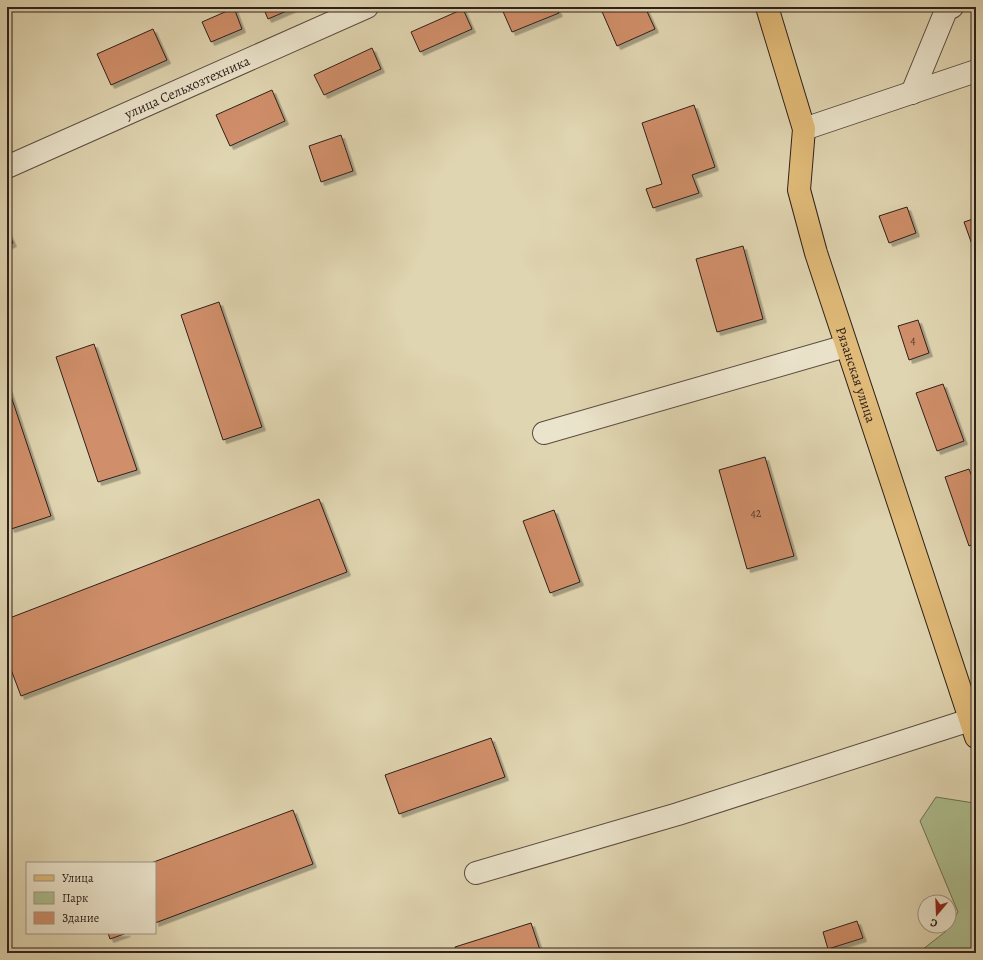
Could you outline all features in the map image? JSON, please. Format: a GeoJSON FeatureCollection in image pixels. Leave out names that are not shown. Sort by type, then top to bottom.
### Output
{"type":"FeatureCollection","features":[{"type":"Feature","properties":{"kind":"main road","name":"Рязанская улица"},"geometry":{"type":"LineString","coordinates":[[767,7],[804,129],[799,190],[816,253],[973,729]]}},
{"type":"Feature","properties":{"kind":"street","name":"улица Сельхозтехника"},"geometry":{"type":"LineString","coordinates":[[7,167],[368,7]]}},
{"type":"Feature","properties":{"kind":"street"},"geometry":{"type":"LineString","coordinates":[[912,93],[947,8],[952,7]]}},
{"type":"Feature","properties":{"kind":"street"},"geometry":{"type":"LineString","coordinates":[[804,129],[976,71]]}},
{"type":"Feature","properties":{"kind":"street"},"geometry":{"type":"LineString","coordinates":[[544,433],[846,346]]}},
{"type":"Feature","properties":{"kind":"street"},"geometry":{"type":"LineString","coordinates":[[476,873],[973,729]]}},
{"type":"Feature","properties":{"kind":"green space"},"geometry":{"type":"Polygon","coordinates":[[[936,797],[974,803],[976,811],[976,953],[918,953],[942,934],[957,934],[958,912],[957,894],[950,894],[920,821],[936,797]]]}},
{"type":"Feature","properties":{"kind":"building"},"geometry":{"type":"Polygon","coordinates":[[[263,7],[296,7],[268,19],[263,7]]]}},
{"type":"Feature","properties":{"kind":"building"},"geometry":{"type":"Polygon","coordinates":[[[501,7],[556,7],[559,13],[512,32],[501,7]]]}},
{"type":"Feature","properties":{"kind":"building"},"geometry":{"type":"Polygon","coordinates":[[[600,7],[645,7],[655,29],[617,46],[600,7]]]}},
{"type":"Feature","properties":{"kind":"building"},"geometry":{"type":"Polygon","coordinates":[[[234,8],[242,29],[211,42],[202,22],[234,8]]]}},
{"type":"Feature","properties":{"kind":"building"},"geometry":{"type":"Polygon","coordinates":[[[463,9],[472,29],[420,52],[411,32],[463,9]]]}},
{"type":"Feature","properties":{"kind":"building"},"geometry":{"type":"Polygon","coordinates":[[[153,29],[167,60],[111,85],[97,54],[153,29]]]}},
{"type":"Feature","properties":{"kind":"building"},"geometry":{"type":"Polygon","coordinates":[[[372,48],[381,69],[324,95],[314,75],[372,48]]]}},
{"type":"Feature","properties":{"kind":"building"},"geometry":{"type":"Polygon","coordinates":[[[272,90],[285,121],[230,146],[216,115],[272,90]]]}},
{"type":"Feature","properties":{"kind":"building"},"geometry":{"type":"Polygon","coordinates":[[[694,105],[715,167],[692,175],[699,193],[653,208],[646,189],[662,184],[642,123],[694,105]]]}},
{"type":"Feature","properties":{"kind":"building"},"geometry":{"type":"Polygon","coordinates":[[[341,135],[353,171],[321,182],[309,146],[341,135]]]}},
{"type":"Feature","properties":{"kind":"building"},"geometry":{"type":"Polygon","coordinates":[[[907,207],[916,233],[889,243],[879,216],[907,207]]]}},
{"type":"Feature","properties":{"kind":"building"},"geometry":{"type":"Polygon","coordinates":[[[976,218],[976,250],[974,250],[964,222],[976,218]]]}},
{"type":"Feature","properties":{"kind":"building"},"geometry":{"type":"Polygon","coordinates":[[[7,230],[13,243],[7,246],[7,230]]]}},
{"type":"Feature","properties":{"kind":"building"},"geometry":{"type":"Polygon","coordinates":[[[743,246],[763,319],[717,332],[696,259],[743,246]]]}},
{"type":"Feature","properties":{"kind":"building"},"geometry":{"type":"Polygon","coordinates":[[[219,302],[262,427],[223,440],[181,315],[219,302]]]}},
{"type":"Feature","properties":{"kind":"building"},"geometry":{"type":"Polygon","coordinates":[[[918,320],[929,353],[909,360],[898,326],[918,320]]]}},
{"type":"Feature","properties":{"kind":"building"},"geometry":{"type":"Polygon","coordinates":[[[94,344],[137,470],[98,482],[56,357],[94,344]]]}},
{"type":"Feature","properties":{"kind":"building"},"geometry":{"type":"Polygon","coordinates":[[[7,384],[51,516],[11,529],[7,518],[7,384]]]}},
{"type":"Feature","properties":{"kind":"building"},"geometry":{"type":"Polygon","coordinates":[[[943,384],[964,441],[937,451],[916,393],[943,384]]]}},
{"type":"Feature","properties":{"kind":"building"},"geometry":{"type":"Polygon","coordinates":[[[765,457],[794,556],[747,569],[719,470],[765,457]]]}},
{"type":"Feature","properties":{"kind":"building"},"geometry":{"type":"Polygon","coordinates":[[[969,469],[976,487],[976,543],[969,546],[945,477],[969,469]]]}},
{"type":"Feature","properties":{"kind":"building"},"geometry":{"type":"Polygon","coordinates":[[[319,499],[347,572],[21,696],[7,659],[7,619],[319,499]]]}},
{"type":"Feature","properties":{"kind":"building"},"geometry":{"type":"Polygon","coordinates":[[[554,510],[580,582],[550,593],[523,521],[554,510]]]}},
{"type":"Feature","properties":{"kind":"building"},"geometry":{"type":"Polygon","coordinates":[[[491,738],[505,777],[399,814],[385,775],[491,738]]]}},
{"type":"Feature","properties":{"kind":"building"},"geometry":{"type":"Polygon","coordinates":[[[293,810],[313,864],[156,923],[156,862],[154,862],[293,810]]]}},
{"type":"Feature","properties":{"kind":"building"},"geometry":{"type":"Polygon","coordinates":[[[857,921],[863,938],[828,949],[823,932],[857,921]]]}},
{"type":"Feature","properties":{"kind":"building"},"geometry":{"type":"Polygon","coordinates":[[[531,923],[541,953],[457,953],[455,947],[531,923]]]}},
{"type":"Feature","properties":{"kind":"building"},"geometry":{"type":"Polygon","coordinates":[[[108,934],[124,934],[110,939],[108,934]]]}}]}
